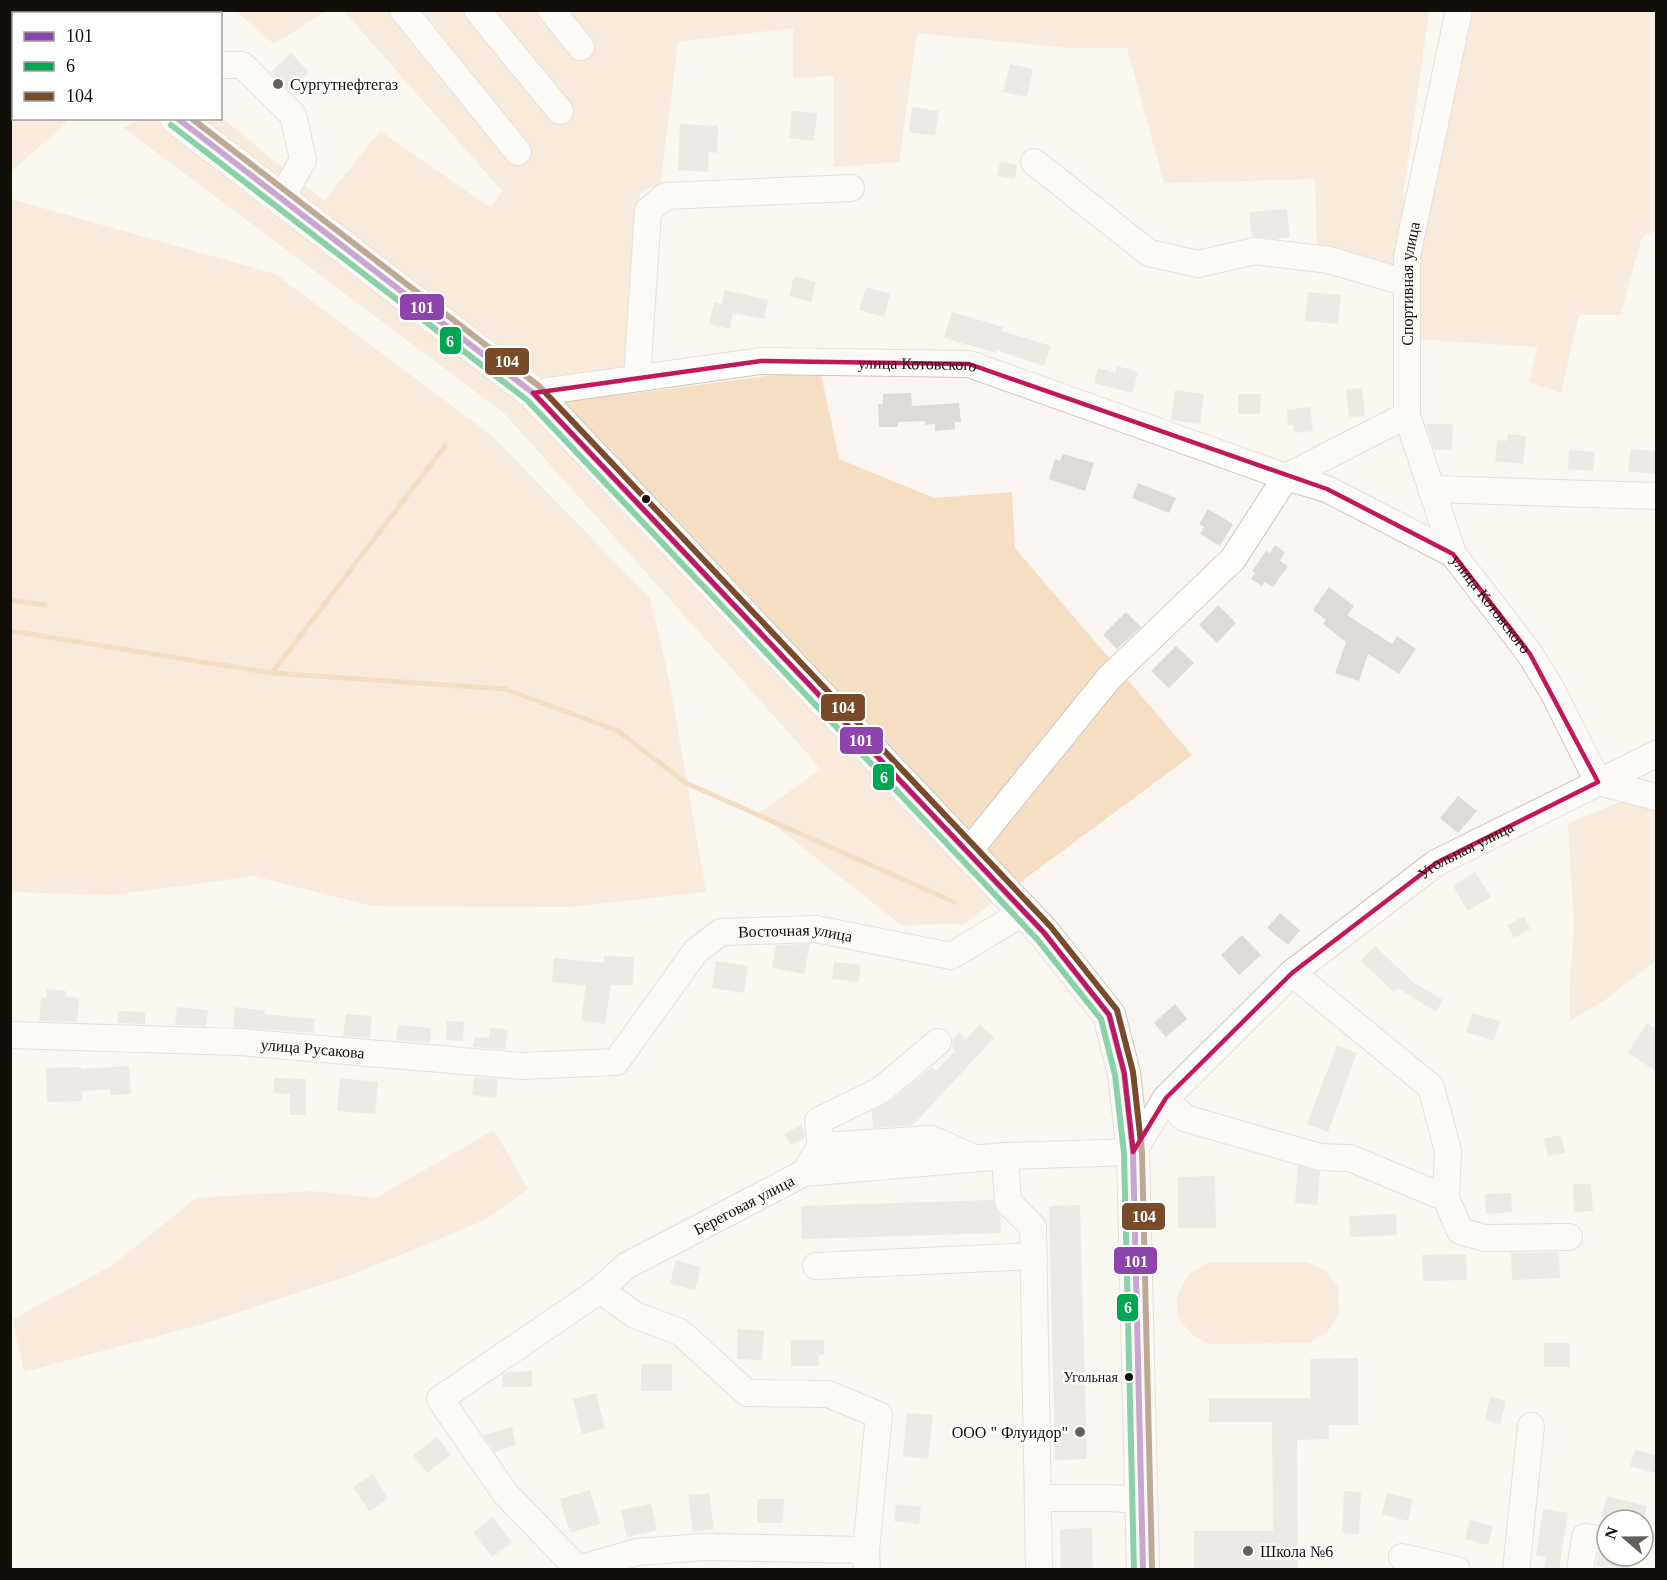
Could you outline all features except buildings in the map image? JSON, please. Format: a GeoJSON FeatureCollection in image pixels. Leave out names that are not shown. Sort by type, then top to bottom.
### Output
{"type":"FeatureCollection","features":[{"type":"Feature","properties":{"kind":"main road"},"geometry":{"type":"LineString","coordinates":[[179,120],[533,393],[1044,933],[1109,1015],[1124,1073],[1133,1152],[1143,1569]]}},
{"type":"Feature","properties":{"kind":"street"},"geometry":{"type":"LineString","coordinates":[[403,10],[518,153]]}},
{"type":"Feature","properties":{"kind":"street"},"geometry":{"type":"LineString","coordinates":[[477,10],[561,111]]}},
{"type":"Feature","properties":{"kind":"street"},"geometry":{"type":"LineString","coordinates":[[551,10],[581,47]]}},
{"type":"Feature","properties":{"kind":"street","name":"Спортивная улица"},"geometry":{"type":"LineString","coordinates":[[1453,554],[1407,415],[1407,256],[1459,10]]}},
{"type":"Feature","properties":{"kind":"street"},"geometry":{"type":"LineString","coordinates":[[222,65],[242,65],[292,115],[303,160],[281,199]]}},
{"type":"Feature","properties":{"kind":"street"},"geometry":{"type":"LineString","coordinates":[[1034,162],[1149,253],[1198,264],[1255,250],[1329,260],[1407,284]]}},
{"type":"Feature","properties":{"kind":"street"},"geometry":{"type":"LineString","coordinates":[[637,378],[648,211],[665,196],[851,188]]}},
{"type":"Feature","properties":{"kind":"street","name":"улица Котовского"},"geometry":{"type":"LineString","coordinates":[[533,393],[761,361],[969,364],[1286,477],[1327,489],[1453,554],[1530,654],[1553,692],[1598,782]]}},
{"type":"Feature","properties":{"kind":"street"},"geometry":{"type":"LineString","coordinates":[[968,852],[1108,678],[1233,559],[1286,477],[1407,415]]}},
{"type":"Feature","properties":{"kind":"street"},"geometry":{"type":"LineString","coordinates":[[1431,489],[1656,496]]}},
{"type":"Feature","properties":{"kind":"street","name":"Угольная улица"},"geometry":{"type":"LineString","coordinates":[[1133,1152],[1166,1098],[1292,973],[1436,863],[1656,754]]}},
{"type":"Feature","properties":{"kind":"street"},"geometry":{"type":"LineString","coordinates":[[1598,782],[1656,797]]}},
{"type":"Feature","properties":{"kind":"street","name":"Восточная улица"},"geometry":{"type":"LineString","coordinates":[[616,1062],[696,951],[721,932],[816,929],[951,956],[1024,912]]}},
{"type":"Feature","properties":{"kind":"street"},"geometry":{"type":"LineString","coordinates":[[1292,973],[1431,1087],[1448,1151],[1446,1198],[1460,1231],[1485,1238],[1569,1237]]}},
{"type":"Feature","properties":{"kind":"street","name":"улица Русакова"},"geometry":{"type":"LineString","coordinates":[[10,1035],[240,1042],[522,1066],[616,1062]]}},
{"type":"Feature","properties":{"kind":"street"},"geometry":{"type":"LineString","coordinates":[[804,1173],[821,1146],[818,1121],[880,1090],[938,1042]]}},
{"type":"Feature","properties":{"kind":"street"},"geometry":{"type":"LineString","coordinates":[[1166,1098],[1184,1118],[1320,1156],[1350,1158],[1446,1198]]}},
{"type":"Feature","properties":{"kind":"street"},"geometry":{"type":"LineString","coordinates":[[821,1146],[931,1139],[976,1159]]}},
{"type":"Feature","properties":{"kind":"street","name":"Береговая улица"},"geometry":{"type":"LineString","coordinates":[[578,1569],[505,1493],[440,1399],[600,1290],[626,1266],[804,1173],[1005,1156],[1133,1152]]}},
{"type":"Feature","properties":{"kind":"street"},"geometry":{"type":"LineString","coordinates":[[1005,1156],[1008,1202],[1033,1227],[1039,1569]]}},
{"type":"Feature","properties":{"kind":"street"},"geometry":{"type":"LineString","coordinates":[[816,1266],[1034,1256]]}},
{"type":"Feature","properties":{"kind":"street"},"geometry":{"type":"LineString","coordinates":[[578,1569],[638,1552],[704,1547],[866,1560],[879,1415],[828,1394],[747,1394],[680,1332],[635,1315],[600,1290]]}},
{"type":"Feature","properties":{"kind":"street"},"geometry":{"type":"LineString","coordinates":[[1516,1569],[1531,1426]]}},
{"type":"Feature","properties":{"kind":"street"},"geometry":{"type":"LineString","coordinates":[[1038,1498],[1141,1500]]}},
{"type":"Feature","properties":{"kind":"street"},"geometry":{"type":"LineString","coordinates":[[1580,1569],[1585,1537],[1595,1538]]}},
{"type":"Feature","properties":{"kind":"street"},"geometry":{"type":"LineString","coordinates":[[1402,1557],[1457,1569]]}},
{"type":"Feature","properties":{"kind":"highlighted area"},"geometry":{"type":"Polygon","coordinates":[[[761,361],[969,364],[1327,489],[1453,554],[1530,654],[1598,782],[1436,863],[1292,973],[1166,1098],[1133,1152],[1124,1073],[1109,1015],[1044,933],[533,393],[761,361]]]}},
{"type":"Feature","properties":{"kind":"shaded area"},"geometry":{"type":"Polygon","coordinates":[[[51,11],[179,11],[178,12],[51,11]]]}},
{"type":"Feature","properties":{"kind":"shaded area"},"geometry":{"type":"Polygon","coordinates":[[[236,11],[326,11],[274,44],[236,11]]]}},
{"type":"Feature","properties":{"kind":"shaded area"},"geometry":{"type":"Polygon","coordinates":[[[344,11],[1429,11],[1403,195],[1432,199],[1473,11],[1656,11],[1656,230],[1642,237],[1620,315],[1579,315],[1561,393],[1529,382],[1538,347],[1416,339],[1410,276],[1317,251],[1315,179],[1164,183],[1127,48],[1069,48],[917,33],[899,162],[834,167],[834,76],[793,78],[793,28],[678,42],[660,185],[640,192],[622,395],[820,369],[839,459],[934,498],[1012,492],[1015,548],[1192,755],[964,924],[901,925],[759,813],[821,769],[504,413],[124,128],[137,120],[222,120],[222,118],[324,201],[380,131],[491,208],[502,191],[344,11]]]}},
{"type":"Feature","properties":{"kind":"shaded area"},"geometry":{"type":"Polygon","coordinates":[[[10,27],[12,28],[12,120],[69,120],[11,172],[10,27]]]}},
{"type":"Feature","properties":{"kind":"shaded area"},"geometry":{"type":"Polygon","coordinates":[[[11,199],[275,274],[490,434],[650,598],[669,679],[706,892],[569,907],[372,906],[254,876],[113,895],[11,892],[11,199]]]}},
{"type":"Feature","properties":{"kind":"shaded area"},"geometry":{"type":"Polygon","coordinates":[[[1623,801],[1656,809],[1656,960],[1608,998],[1570,1021],[1574,926],[1568,823],[1623,801]]]}},
{"type":"Feature","properties":{"kind":"shaded area"},"geometry":{"type":"Polygon","coordinates":[[[494,1130],[528,1189],[485,1220],[351,1275],[203,1324],[24,1372],[13,1319],[113,1265],[196,1198],[311,1191],[376,1198],[494,1130]]]}},
{"type":"Feature","properties":{"kind":"shaded area"},"geometry":{"type":"Polygon","coordinates":[[[1210,1262],[1307,1262],[1326,1271],[1338,1287],[1339,1315],[1328,1331],[1309,1343],[1209,1344],[1191,1334],[1178,1317],[1177,1296],[1189,1274],[1210,1262]]]}},
{"type":"Feature","properties":{"kind":"waterway"},"geometry":{"type":"LineString","coordinates":[[272,673],[445,446]]}},
{"type":"Feature","properties":{"kind":"waterway"},"geometry":{"type":"LineString","coordinates":[[10,600],[45,605]]}},
{"type":"Feature","properties":{"kind":"waterway"},"geometry":{"type":"LineString","coordinates":[[10,631],[272,673],[505,689],[618,731],[686,783],[954,902]]}},
{"type":"Feature","properties":{"kind":"transit line","name":"101"},"geometry":{"type":"LineString","coordinates":[[180,120],[533,393],[1044,933],[1109,1015],[1124,1073],[1133,1152],[1143,1570]]}},
{"type":"Feature","properties":{"kind":"transit line","name":"104"},"geometry":{"type":"LineString","coordinates":[[194,120],[539,386],[1051,927],[1117,1010],[1133,1072],[1142,1152],[1152,1570]]}},
{"type":"Feature","properties":{"kind":"transit line","name":"6"},"geometry":{"type":"LineString","coordinates":[[171,125],[527,400],[1037,939],[1101,1019],[1115,1075],[1124,1153],[1134,1570]]}},
{"type":"Feature","properties":{"kind":"place","name":"Сургутнефтегаз"},"geometry":{"type":"Point","coordinates":[278,84]}},
{"type":"Feature","properties":{"kind":"place","name":"Угольная"},"geometry":{"type":"Point","coordinates":[1129,1377]}},
{"type":"Feature","properties":{"kind":"place","name":"ООО \" Флуидор\""},"geometry":{"type":"Point","coordinates":[1080,1432]}},
{"type":"Feature","properties":{"kind":"place","name":"Школа №6"},"geometry":{"type":"Point","coordinates":[1248,1551]}}]}
